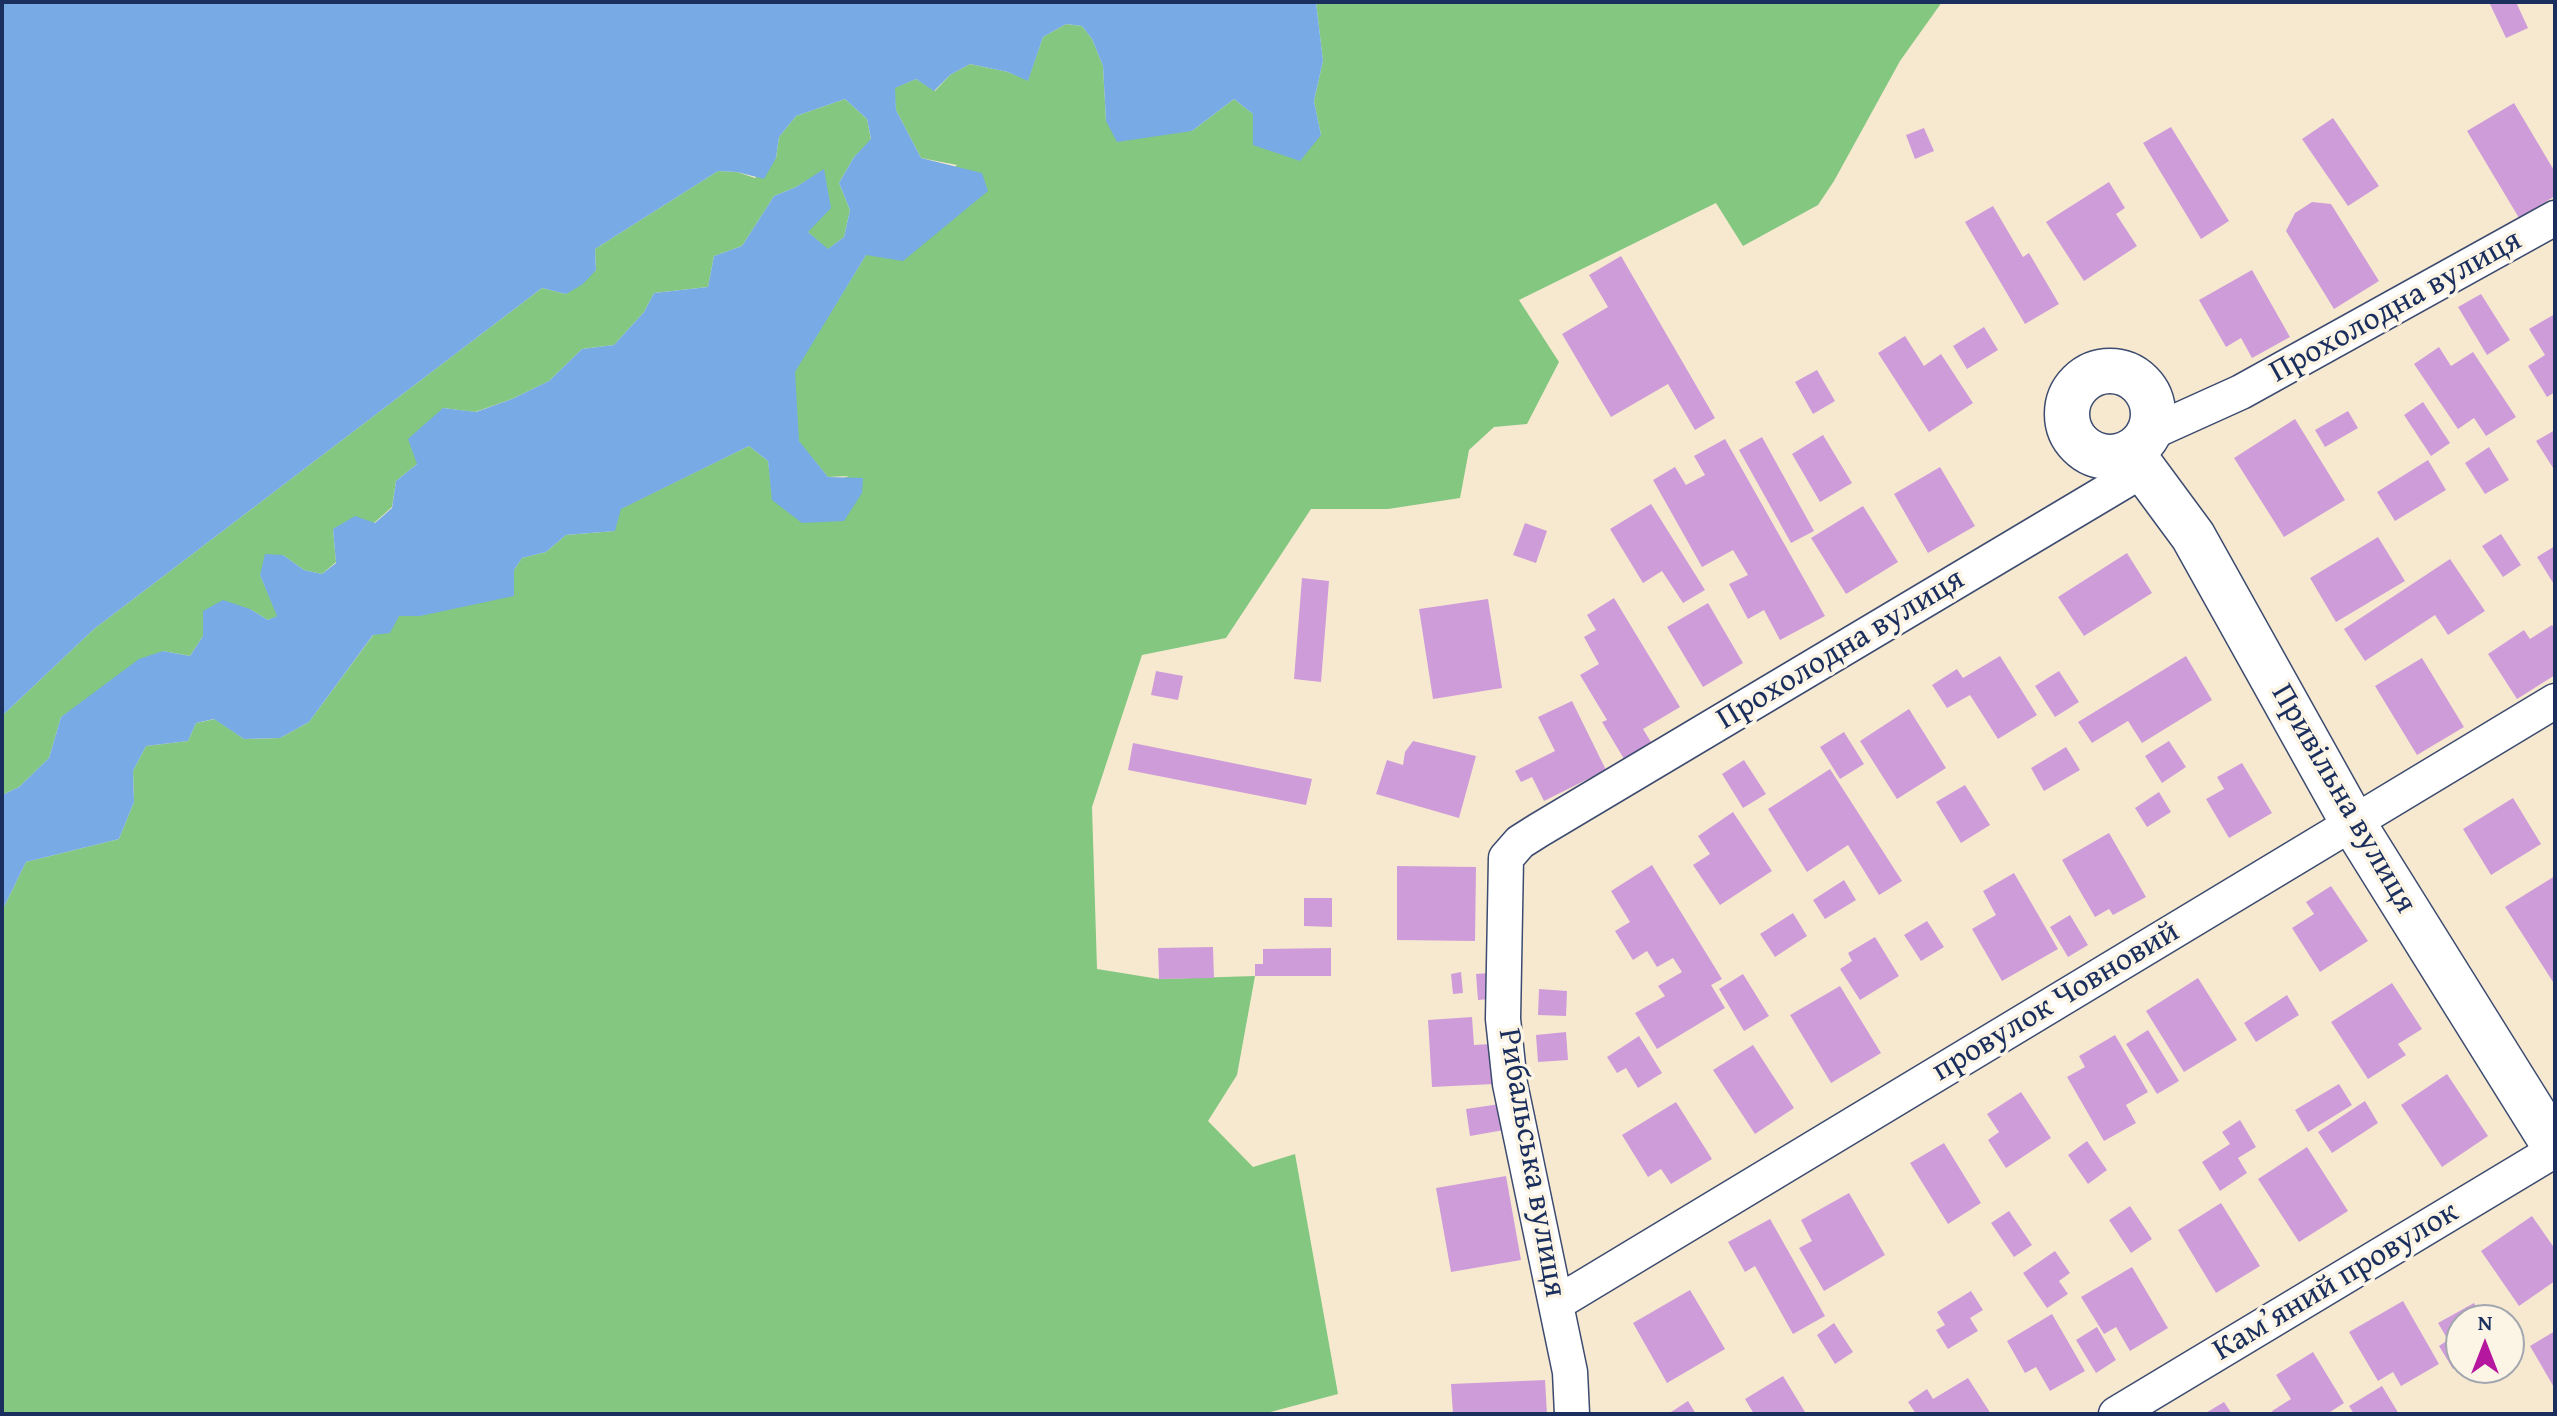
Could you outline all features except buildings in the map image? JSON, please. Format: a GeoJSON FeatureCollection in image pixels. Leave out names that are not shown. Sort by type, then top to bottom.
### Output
{"type":"FeatureCollection","features":[{"type":"Feature","properties":{"kind":"street","name":"Прохолодна вулиця"},"geometry":{"type":"LineString","coordinates":[[1539,830],[2141,452],[2241,392],[2555,218]]}},
{"type":"Feature","properties":{"kind":"street","name":"Привільна вулиця"},"geometry":{"type":"LineString","coordinates":[[2141,452],[2193,536],[2353,823],[2555,1148]]}},
{"type":"Feature","properties":{"kind":"street","name":"провулок Човновий"},"geometry":{"type":"LineString","coordinates":[[1557,1303],[2555,701]]}},
{"type":"Feature","properties":{"kind":"street","name":"Рибальська вулиця"},"geometry":{"type":"LineString","coordinates":[[1539,830],[1520,842],[1506,858],[1503,1019],[1510,1084],[1570,1372],[1572,1414]]}},
{"type":"Feature","properties":{"kind":"street","name":"Камʼяний провулок"},"geometry":{"type":"LineString","coordinates":[[2116,1414],[2555,1148]]}},
{"type":"Feature","properties":{"kind":"green space"},"geometry":{"type":"Polygon","coordinates":[[[1316,2],[1942,2],[1900,61],[1818,205],[1743,246],[1716,203],[1519,300],[1559,362],[1527,424],[1494,427],[1469,450],[1460,498],[1388,509],[1311,509],[1226,638],[1142,655],[1092,807],[1097,969],[1159,979],[1255,976],[1237,1075],[1208,1121],[1253,1167],[1295,1154],[1338,1394],[1263,1414],[2,1414],[2,911],[26,862],[119,839],[134,802],[133,771],[146,746],[188,741],[196,723],[215,719],[244,739],[280,738],[309,722],[374,634],[399,616],[420,616],[514,570],[522,558],[546,552],[566,535],[614,531],[620,509],[749,446],[768,461],[773,500],[849,476],[828,477],[798,441],[794,372],[866,255],[957,165],[921,158],[896,110],[894,88],[916,79],[935,91],[950,75],[970,64],[1028,80],[1043,37],[1066,24],[1082,26],[1092,39],[1103,66],[1106,121],[1192,131],[1234,99],[1253,114],[1321,135],[1314,101],[1323,61],[1316,2]]]}},
{"type":"Feature","properties":{"kind":"green space"},"geometry":{"type":"Polygon","coordinates":[[[845,99],[867,119],[871,140],[854,157],[839,183],[850,210],[844,237],[827,250],[808,232],[824,170],[774,196],[742,246],[714,256],[708,287],[654,293],[644,312],[614,345],[582,349],[549,381],[512,399],[475,412],[443,408],[417,464],[396,481],[392,507],[374,523],[333,529],[336,562],[322,574],[304,570],[283,555],[260,575],[278,616],[268,620],[250,609],[203,636],[190,656],[163,651],[61,717],[49,758],[19,787],[2,795],[2,716],[94,629],[542,288],[566,294],[596,270],[595,249],[718,171],[737,172],[755,178],[776,158],[779,137],[796,116],[845,99]]]}},
{"type":"Feature","properties":{"kind":"water"},"geometry":{"type":"Polygon","coordinates":[[[2,2],[1316,2],[1323,61],[1314,101],[1321,135],[1300,161],[1253,145],[1253,114],[1234,99],[1192,131],[1117,142],[1106,121],[1103,66],[1092,39],[1082,26],[1066,24],[1043,37],[1028,81],[1008,72],[970,64],[950,75],[934,91],[916,79],[895,88],[896,110],[921,158],[982,173],[988,191],[903,261],[866,255],[795,372],[799,441],[828,477],[863,478],[862,493],[844,521],[802,523],[772,500],[768,461],[749,446],[621,509],[615,531],[566,535],[546,552],[522,558],[514,570],[514,596],[420,616],[399,616],[390,633],[373,635],[309,722],[280,738],[244,739],[214,719],[196,723],[188,741],[146,746],[133,771],[134,802],[119,839],[26,862],[2,911],[2,795],[19,787],[49,758],[61,717],[139,659],[163,651],[190,656],[203,636],[203,611],[223,600],[250,609],[268,620],[277,616],[260,575],[265,554],[283,555],[304,570],[322,574],[336,563],[333,529],[355,516],[375,523],[392,508],[396,481],[417,464],[408,439],[443,408],[476,412],[512,399],[549,381],[582,349],[614,345],[644,312],[654,293],[708,287],[714,256],[742,246],[774,196],[796,187],[824,169],[831,208],[808,232],[828,249],[844,237],[850,210],[839,183],[854,157],[871,139],[867,119],[845,99],[796,116],[779,137],[776,158],[764,179],[718,171],[595,249],[596,270],[583,284],[566,294],[542,288],[94,629],[2,716],[2,2]]]}}]}
